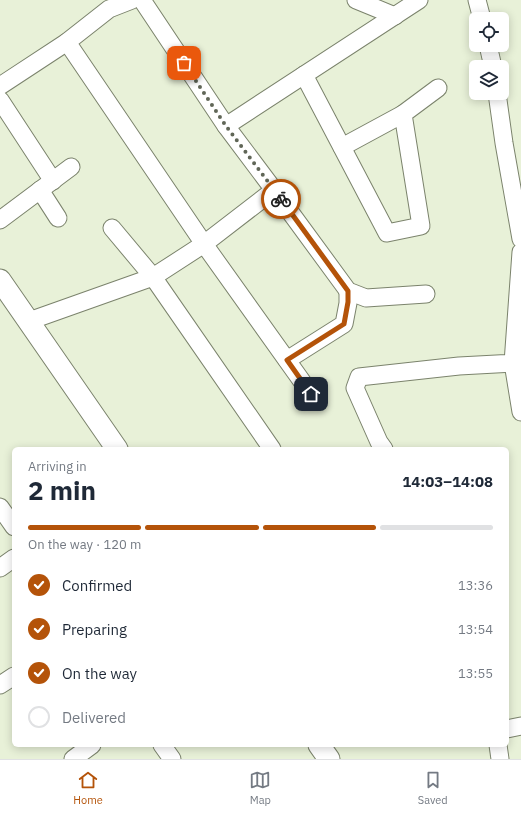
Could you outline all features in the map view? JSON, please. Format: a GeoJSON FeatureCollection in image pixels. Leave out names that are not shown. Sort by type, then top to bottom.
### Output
{"type":"FeatureCollection","features":[{"type":"Feature","properties":{"kind":"street"},"geometry":{"type":"LineString","coordinates":[[0,86],[67,42],[109,9],[132,0]]}},
{"type":"Feature","properties":{"kind":"street"},"geometry":{"type":"LineString","coordinates":[[142,0],[226,126],[348,291],[366,298],[426,294]]}},
{"type":"Feature","properties":{"kind":"street"},"geometry":{"type":"LineString","coordinates":[[356,0],[395,16]]}},
{"type":"Feature","properties":{"kind":"street"},"geometry":{"type":"LineString","coordinates":[[477,0],[480,12]]}},
{"type":"Feature","properties":{"kind":"street"},"geometry":{"type":"LineString","coordinates":[[226,126],[395,16],[412,2]]}},
{"type":"Feature","properties":{"kind":"street"},"geometry":{"type":"LineString","coordinates":[[67,42],[204,244],[311,394]]}},
{"type":"Feature","properties":{"kind":"street"},"geometry":{"type":"LineString","coordinates":[[304,75],[387,233],[421,226],[403,114]]}},
{"type":"Feature","properties":{"kind":"street"},"geometry":{"type":"LineString","coordinates":[[342,147],[403,114],[438,88]]}},
{"type":"Feature","properties":{"kind":"street"},"geometry":{"type":"LineString","coordinates":[[0,100],[46,186],[58,218]]}},
{"type":"Feature","properties":{"kind":"street"},"geometry":{"type":"LineString","coordinates":[[499,100],[504,143],[521,239]]}},
{"type":"Feature","properties":{"kind":"street"},"geometry":{"type":"LineString","coordinates":[[0,220],[71,167]]}},
{"type":"Feature","properties":{"kind":"street"},"geometry":{"type":"LineString","coordinates":[[29,321],[153,278],[204,244],[274,190]]}},
{"type":"Feature","properties":{"kind":"street"},"geometry":{"type":"LineString","coordinates":[[112,228],[153,278],[271,447]]}},
{"type":"Feature","properties":{"kind":"street"},"geometry":{"type":"LineString","coordinates":[[521,252],[513,363],[521,412]]}},
{"type":"Feature","properties":{"kind":"street"},"geometry":{"type":"LineString","coordinates":[[0,280],[115,447]]}},
{"type":"Feature","properties":{"kind":"street"},"geometry":{"type":"LineString","coordinates":[[287,360],[344,324],[348,302],[348,291]]}},
{"type":"Feature","properties":{"kind":"street"},"geometry":{"type":"LineString","coordinates":[[0,296],[103,447]]}},
{"type":"Feature","properties":{"kind":"street"},"geometry":{"type":"LineString","coordinates":[[383,447],[355,388],[359,377],[459,366],[513,363]]}},
{"type":"Feature","properties":{"kind":"street"},"geometry":{"type":"LineString","coordinates":[[0,507],[12,524]]}},
{"type":"Feature","properties":{"kind":"street"},"geometry":{"type":"LineString","coordinates":[[0,568],[12,559]]}},
{"type":"Feature","properties":{"kind":"street"},"geometry":{"type":"LineString","coordinates":[[0,685],[12,677]]}},
{"type":"Feature","properties":{"kind":"street"},"geometry":{"type":"LineString","coordinates":[[509,729],[521,726]]}},
{"type":"Feature","properties":{"kind":"street"},"geometry":{"type":"LineString","coordinates":[[73,759],[89,747]]}},
{"type":"Feature","properties":{"kind":"street"},"geometry":{"type":"LineString","coordinates":[[163,747],[172,759]]}},
{"type":"Feature","properties":{"kind":"street"},"geometry":{"type":"LineString","coordinates":[[305,747],[314,759]]}},
{"type":"Feature","properties":{"kind":"street"},"geometry":{"type":"LineString","coordinates":[[320,747],[329,759]]}},
{"type":"Feature","properties":{"kind":"street"},"geometry":{"type":"LineString","coordinates":[[498,747],[500,759]]}},
{"type":"Feature","properties":{"kind":"way so far"},"geometry":{"type":"LineString","coordinates":[[184,63],[226,126],[281,199]]}},
{"type":"Feature","properties":{"kind":"route"},"geometry":{"type":"LineString","coordinates":[[281,199],[348,291],[347,313],[344,324],[287,360],[311,394]]}}]}
